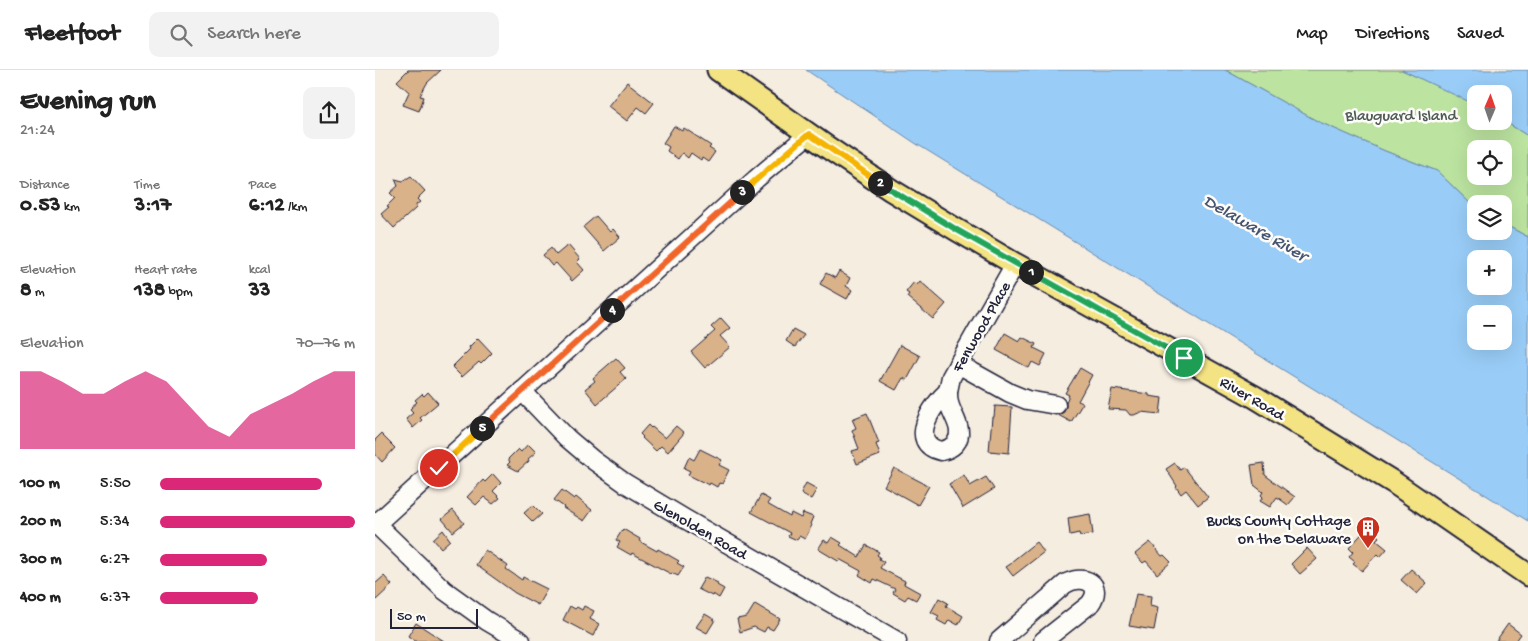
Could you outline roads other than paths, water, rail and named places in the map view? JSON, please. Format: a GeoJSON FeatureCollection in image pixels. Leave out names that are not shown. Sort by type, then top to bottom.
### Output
{"type":"FeatureCollection","features":[{"type":"Feature","properties":{"kind":"main road","name":"River Road"},"geometry":{"type":"LineString","coordinates":[[718,70],[891,190],[1015,264],[1295,421],[1393,482],[1528,575]]}},
{"type":"Feature","properties":{"kind":"street"},"geometry":{"type":"LineString","coordinates":[[521,641],[479,616],[444,590],[375,525],[749,186],[809,134]]}},
{"type":"Feature","properties":{"kind":"street","name":"Fenwood Place"},"geometry":{"type":"LineString","coordinates":[[948,391],[951,377],[1015,264]]}},
{"type":"Feature","properties":{"kind":"street"},"geometry":{"type":"LineString","coordinates":[[958,364],[1010,393],[1027,400],[1056,405]]}},
{"type":"Feature","properties":{"kind":"street","name":"Glenolden Road"},"geometry":{"type":"LineString","coordinates":[[522,391],[567,438],[625,483],[897,641]]}},
{"type":"Feature","properties":{"kind":"street"},"geometry":{"type":"LineString","coordinates":[[999,641],[1065,584],[1077,579],[1091,582],[1095,591],[1094,598],[1090,604],[1043,641]]}},
{"type":"Feature","properties":{"kind":"water","name":"Delaware River"},"geometry":{"type":"Polygon","coordinates":[[[806,70],[1225,70],[1317,121],[1385,151],[1437,171],[1467,200],[1467,240],[1512,240],[1512,228],[1528,237],[1528,521],[915,143],[806,70]]]}},
{"type":"Feature","properties":{"kind":"water"},"geometry":{"type":"Polygon","coordinates":[[[1402,70],[1528,70],[1528,136],[1513,127],[1513,85],[1467,85],[1467,101],[1402,70]]]}},
{"type":"Feature","properties":{"kind":"place","name":"Bucks County Cottage on the Delaware"},"geometry":{"type":"Point","coordinates":[1368,549]}},
{"type":"Feature","properties":{"kind":"park label","name":"Blauguard Island"},"geometry":{"type":"Point","coordinates":[1401,114]}}]}
